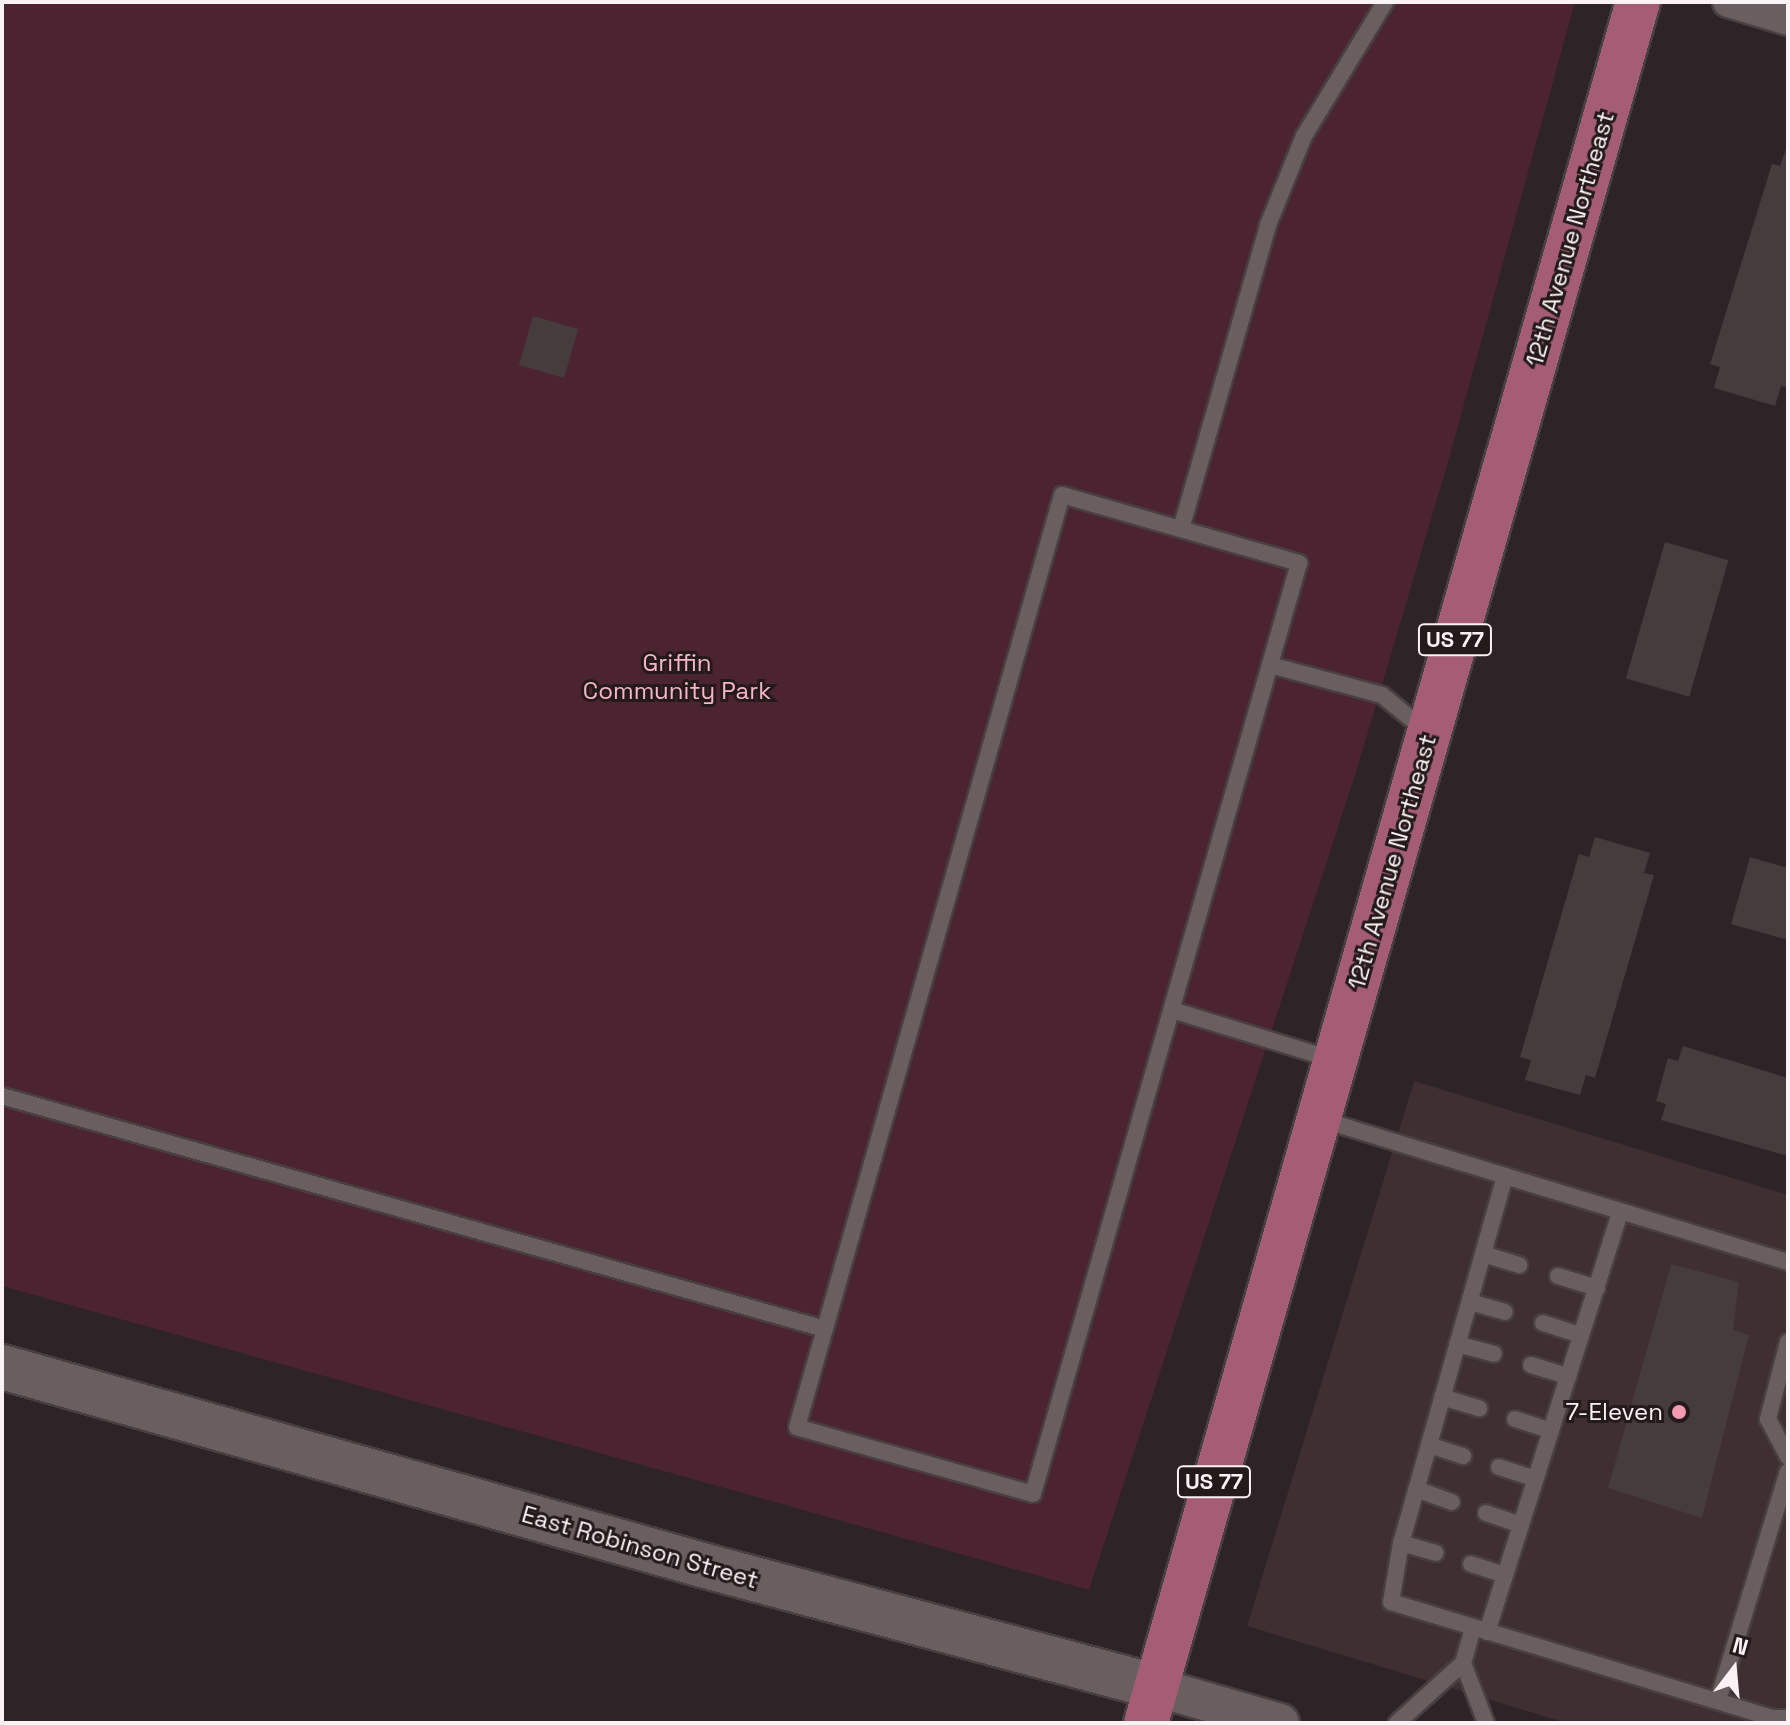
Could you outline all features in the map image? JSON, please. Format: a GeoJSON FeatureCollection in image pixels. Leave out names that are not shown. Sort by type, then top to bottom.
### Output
{"type":"FeatureCollection","features":[{"type":"Feature","properties":{"kind":"main road","name":"12th Avenue Northeast"},"geometry":{"type":"LineString","coordinates":[[1151,1705],[1638,2]]}},
{"type":"Feature","properties":{"kind":"main road","name":"East Robinson Street"},"geometry":{"type":"LineString","coordinates":[[2,1367],[702,1565],[1151,1705]]}},
{"type":"Feature","properties":{"kind":"street"},"geometry":{"type":"LineString","coordinates":[[1728,2],[1788,20]]}},
{"type":"Feature","properties":{"kind":"street","name":"East Robinson Street"},"geometry":{"type":"LineString","coordinates":[[1151,1705],[1280,1723]]}},
{"type":"Feature","properties":{"kind":"lane"},"geometry":{"type":"LineString","coordinates":[[1181,529],[1268,225],[1304,136],[1385,2]]}},
{"type":"Feature","properties":{"kind":"lane"},"geometry":{"type":"LineString","coordinates":[[1062,495],[1181,529],[1299,563],[1033,1494],[797,1427],[1062,495]]}},
{"type":"Feature","properties":{"kind":"lane"},"geometry":{"type":"LineString","coordinates":[[1270,665],[1382,695],[1429,733]]}},
{"type":"Feature","properties":{"kind":"lane"},"geometry":{"type":"LineString","coordinates":[[1172,1010],[1336,1060]]}},
{"type":"Feature","properties":{"kind":"lane"},"geometry":{"type":"LineString","coordinates":[[2,1096],[825,1329]]}},
{"type":"Feature","properties":{"kind":"lane"},"geometry":{"type":"LineString","coordinates":[[1319,1119],[1788,1262]]}},
{"type":"Feature","properties":{"kind":"lane"},"geometry":{"type":"LineString","coordinates":[[1505,1176],[1401,1543],[1391,1602],[1778,1720]]}},
{"type":"Feature","properties":{"kind":"lane"},"geometry":{"type":"LineString","coordinates":[[1397,1723],[1463,1663],[1505,1575],[1620,1212]]}},
{"type":"Feature","properties":{"kind":"lane"},"geometry":{"type":"LineString","coordinates":[[1483,1254],[1519,1265]]}},
{"type":"Feature","properties":{"kind":"lane"},"geometry":{"type":"LineString","coordinates":[[1558,1276],[1597,1288]]}},
{"type":"Feature","properties":{"kind":"lane"},"geometry":{"type":"LineString","coordinates":[[1470,1302],[1505,1312]]}},
{"type":"Feature","properties":{"kind":"lane"},"geometry":{"type":"LineString","coordinates":[[1543,1323],[1581,1335]]}},
{"type":"Feature","properties":{"kind":"lane"},"geometry":{"type":"LineString","coordinates":[[1788,1342],[1768,1419],[1788,1457]]}},
{"type":"Feature","properties":{"kind":"lane"},"geometry":{"type":"LineString","coordinates":[[1457,1344],[1494,1354]]}},
{"type":"Feature","properties":{"kind":"lane"},"geometry":{"type":"LineString","coordinates":[[1531,1365],[1568,1376]]}},
{"type":"Feature","properties":{"kind":"lane"},"geometry":{"type":"LineString","coordinates":[[1442,1397],[1479,1408]]}},
{"type":"Feature","properties":{"kind":"lane"},"geometry":{"type":"LineString","coordinates":[[1515,1419],[1551,1431]]}},
{"type":"Feature","properties":{"kind":"lane"},"geometry":{"type":"LineString","coordinates":[[1429,1445],[1463,1456]]}},
{"type":"Feature","properties":{"kind":"lane"},"geometry":{"type":"LineString","coordinates":[[1499,1467],[1535,1479]]}},
{"type":"Feature","properties":{"kind":"lane"},"geometry":{"type":"LineString","coordinates":[[1718,1700],[1788,1471]]}},
{"type":"Feature","properties":{"kind":"lane"},"geometry":{"type":"LineString","coordinates":[[1416,1489],[1452,1502]]}},
{"type":"Feature","properties":{"kind":"lane"},"geometry":{"type":"LineString","coordinates":[[1486,1513],[1521,1525]]}},
{"type":"Feature","properties":{"kind":"lane"},"geometry":{"type":"LineString","coordinates":[[1401,1543],[1436,1553]]}},
{"type":"Feature","properties":{"kind":"lane"},"geometry":{"type":"LineString","coordinates":[[1471,1564],[1505,1575]]}},
{"type":"Feature","properties":{"kind":"lane"},"geometry":{"type":"LineString","coordinates":[[1463,1663],[1486,1723]]}},
{"type":"Feature","properties":{"kind":"shaded area"},"geometry":{"type":"Polygon","coordinates":[[[1414,1081],[1788,1195],[1788,1723],[1566,1723],[1247,1626],[1414,1081]]]}},
{"type":"Feature","properties":{"kind":"green space","name":"Griffin Community Park"},"geometry":{"type":"Polygon","coordinates":[[[2,2],[1575,2],[1448,462],[1358,766],[1089,1590],[2,1286],[2,2]]]}},
{"type":"Feature","properties":{"kind":"building"},"geometry":{"type":"Polygon","coordinates":[[[1788,143],[1788,388],[1781,386],[1775,406],[1714,388],[1720,367],[1710,364],[1772,164],[1780,166],[1788,143]]]}},
{"type":"Feature","properties":{"kind":"building"},"geometry":{"type":"Polygon","coordinates":[[[533,316],[578,329],[564,378],[519,365],[533,316]]]}},
{"type":"Feature","properties":{"kind":"building"},"geometry":{"type":"Polygon","coordinates":[[[1665,542],[1728,560],[1689,697],[1626,678],[1665,542]]]}},
{"type":"Feature","properties":{"kind":"building"},"geometry":{"type":"Polygon","coordinates":[[[1595,837],[1650,853],[1644,873],[1654,875],[1595,1078],[1586,1075],[1580,1095],[1525,1080],[1531,1060],[1520,1057],[1579,854],[1589,857],[1595,837]]]}},
{"type":"Feature","properties":{"kind":"building"},"geometry":{"type":"Polygon","coordinates":[[[1750,857],[1788,868],[1788,940],[1731,924],[1750,857]]]}},
{"type":"Feature","properties":{"kind":"building"},"geometry":{"type":"Polygon","coordinates":[[[1683,1046],[1788,1078],[1788,1156],[1661,1120],[1666,1104],[1656,1101],[1668,1058],[1678,1061],[1683,1046]]]}},
{"type":"Feature","properties":{"kind":"building","name":"7-Eleven"},"geometry":{"type":"Polygon","coordinates":[[[1671,1264],[1739,1282],[1733,1330],[1749,1335],[1702,1518],[1608,1488],[1671,1264]]]}},
{"type":"Feature","properties":{"kind":"place","name":"7-Eleven"},"geometry":{"type":"Point","coordinates":[1679,1412]}}]}
